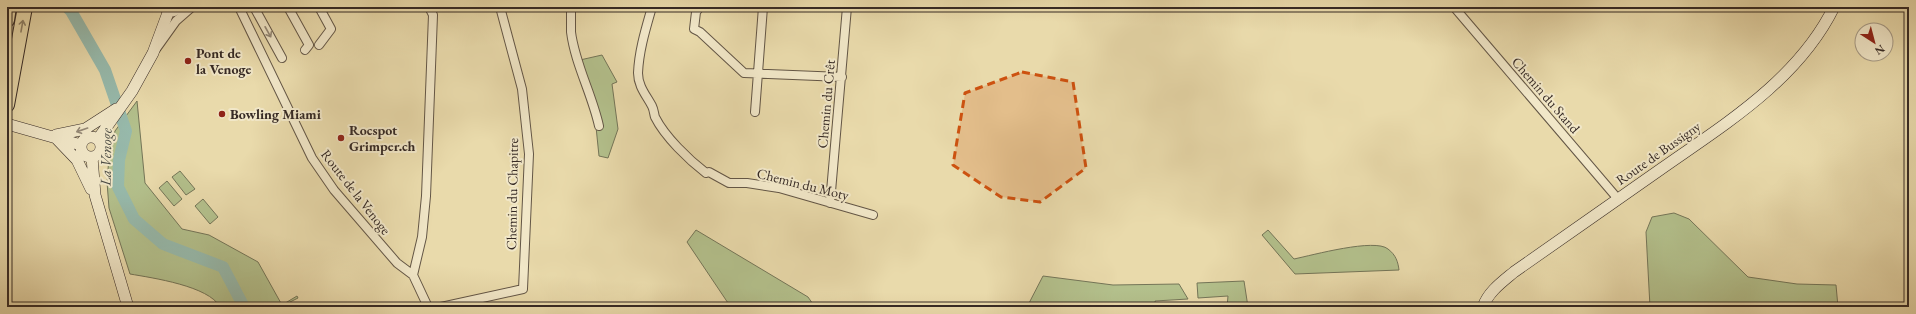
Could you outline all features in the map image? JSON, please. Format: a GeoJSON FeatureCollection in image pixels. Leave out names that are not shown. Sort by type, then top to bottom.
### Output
{"type":"FeatureCollection","features":[{"type":"Feature","properties":{"kind":"highway"},"geometry":{"type":"LineString","coordinates":[[7,20],[9,7]]}},
{"type":"Feature","properties":{"kind":"highway"},"geometry":{"type":"LineString","coordinates":[[7,105],[25,7]]}},
{"type":"Feature","properties":{"kind":"main road"},"geometry":{"type":"LineString","coordinates":[[98,140],[108,119],[122,105],[132,91],[153,53],[167,9],[177,10],[180,7]]}},
{"type":"Feature","properties":{"kind":"main road","name":"Route de Bussigny"},"geometry":{"type":"LineString","coordinates":[[1483,307],[1485,300],[1504,281],[1764,94],[1793,67],[1834,7]]}},
{"type":"Feature","properties":{"kind":"main road"},"geometry":{"type":"LineString","coordinates":[[54,136],[85,129],[108,119]]}},
{"type":"Feature","properties":{"kind":"main road"},"geometry":{"type":"LineString","coordinates":[[7,124],[54,136],[81,145]]}},
{"type":"Feature","properties":{"kind":"main road"},"geometry":{"type":"LineString","coordinates":[[54,136],[77,160],[94,195],[128,307]]}},
{"type":"Feature","properties":{"kind":"main road"},"geometry":{"type":"LineString","coordinates":[[89,137],[98,140],[101,145],[100,151],[96,156],[92,157],[84,155],[81,145],[84,140],[89,137]]}},
{"type":"Feature","properties":{"kind":"main road"},"geometry":{"type":"LineString","coordinates":[[92,157],[94,195]]}},
{"type":"Feature","properties":{"kind":"street"},"geometry":{"type":"LineString","coordinates":[[153,53],[163,42],[172,26],[192,7]]}},
{"type":"Feature","properties":{"kind":"street","name":"Route de la Venoge"},"geometry":{"type":"LineString","coordinates":[[240,7],[312,158],[334,190],[397,264],[413,275]]}},
{"type":"Feature","properties":{"kind":"street"},"geometry":{"type":"LineString","coordinates":[[254,7],[282,58]]}},
{"type":"Feature","properties":{"kind":"street"},"geometry":{"type":"LineString","coordinates":[[288,7],[309,46],[305,50]]}},
{"type":"Feature","properties":{"kind":"street"},"geometry":{"type":"LineString","coordinates":[[319,7],[331,29],[319,44]]}},
{"type":"Feature","properties":{"kind":"street"},"geometry":{"type":"LineString","coordinates":[[428,307],[413,275],[422,237],[426,196],[433,14],[430,7]]}},
{"type":"Feature","properties":{"kind":"street","name":"Chemin du Chapitre"},"geometry":{"type":"LineString","coordinates":[[440,307],[523,289],[529,154],[522,89],[500,7]]}},
{"type":"Feature","properties":{"kind":"street"},"geometry":{"type":"LineString","coordinates":[[571,7],[571,32],[599,126]]}},
{"type":"Feature","properties":{"kind":"street","name":"Chemin du Moty"},"geometry":{"type":"LineString","coordinates":[[652,7],[643,40],[638,74],[640,88],[654,110],[654,116],[669,139],[687,155],[689,160],[706,173],[709,172],[730,183],[747,183],[779,188],[872,215]]}},
{"type":"Feature","properties":{"kind":"street"},"geometry":{"type":"LineString","coordinates":[[700,7],[696,12],[694,29],[700,32],[744,73],[842,77]]}},
{"type":"Feature","properties":{"kind":"street"},"geometry":{"type":"LineString","coordinates":[[755,112],[763,7]]}},
{"type":"Feature","properties":{"kind":"street","name":"Chemin du Crêt"},"geometry":{"type":"LineString","coordinates":[[830,203],[847,7]]}},
{"type":"Feature","properties":{"kind":"street","name":"Chemin du Stand"},"geometry":{"type":"LineString","coordinates":[[1454,7],[1618,199]]}},
{"type":"Feature","properties":{"kind":"highlighted area"},"geometry":{"type":"Polygon","coordinates":[[[1022,72],[1073,82],[1086,168],[1040,202],[1001,197],[953,165],[965,93],[1022,72]]]}},
{"type":"Feature","properties":{"kind":"green space"},"geometry":{"type":"Polygon","coordinates":[[[602,55],[617,82],[612,84],[618,129],[608,158],[599,156],[595,117],[580,60],[602,55]]]}},
{"type":"Feature","properties":{"kind":"green space"},"geometry":{"type":"Polygon","coordinates":[[[137,101],[145,183],[182,229],[209,235],[258,262],[282,305],[297,296],[298,298],[290,302],[293,307],[220,307],[214,300],[193,288],[130,274],[109,208],[107,182],[109,157],[115,131],[137,101]]]}},
{"type":"Feature","properties":{"kind":"green space"},"geometry":{"type":"Polygon","coordinates":[[[180,171],[195,189],[186,195],[172,177],[180,171]]]}},
{"type":"Feature","properties":{"kind":"green space"},"geometry":{"type":"Polygon","coordinates":[[[167,181],[182,199],[174,206],[159,188],[167,181]]]}},
{"type":"Feature","properties":{"kind":"green space"},"geometry":{"type":"Polygon","coordinates":[[[203,199],[218,217],[210,224],[195,206],[203,199]]]}},
{"type":"Feature","properties":{"kind":"green space"},"geometry":{"type":"Polygon","coordinates":[[[1674,213],[1689,219],[1748,277],[1797,284],[1836,285],[1838,307],[1650,307],[1646,232],[1652,217],[1674,213]]]}},
{"type":"Feature","properties":{"kind":"green space"},"geometry":{"type":"Polygon","coordinates":[[[696,230],[808,297],[815,307],[721,307],[728,303],[687,242],[696,230]]]}},
{"type":"Feature","properties":{"kind":"green space"},"geometry":{"type":"Polygon","coordinates":[[[1268,230],[1294,259],[1343,248],[1370,245],[1381,246],[1388,249],[1395,256],[1399,270],[1295,274],[1262,235],[1268,230]]]}},
{"type":"Feature","properties":{"kind":"green space"},"geometry":{"type":"Polygon","coordinates":[[[1043,276],[1113,285],[1179,284],[1188,299],[1155,301],[1156,307],[1027,307],[1043,276]]]}},
{"type":"Feature","properties":{"kind":"green space"},"geometry":{"type":"Polygon","coordinates":[[[1244,281],[1248,307],[1227,307],[1228,296],[1198,298],[1197,283],[1244,281]]]}},
{"type":"Feature","properties":{"kind":"waterway","name":"La Venoge"},"geometry":{"type":"LineString","coordinates":[[67,7],[71,11],[105,70],[126,131],[119,160],[118,187],[134,219],[163,244],[223,267],[244,307]]}},
{"type":"Feature","properties":{"kind":"place","name":"Pont de la Venoge"},"geometry":{"type":"Point","coordinates":[188,61]}},
{"type":"Feature","properties":{"kind":"place","name":"Bowling Miami"},"geometry":{"type":"Point","coordinates":[222,114]}},
{"type":"Feature","properties":{"kind":"place","name":"Rocspot Grimper.ch"},"geometry":{"type":"Point","coordinates":[341,138]}}]}
